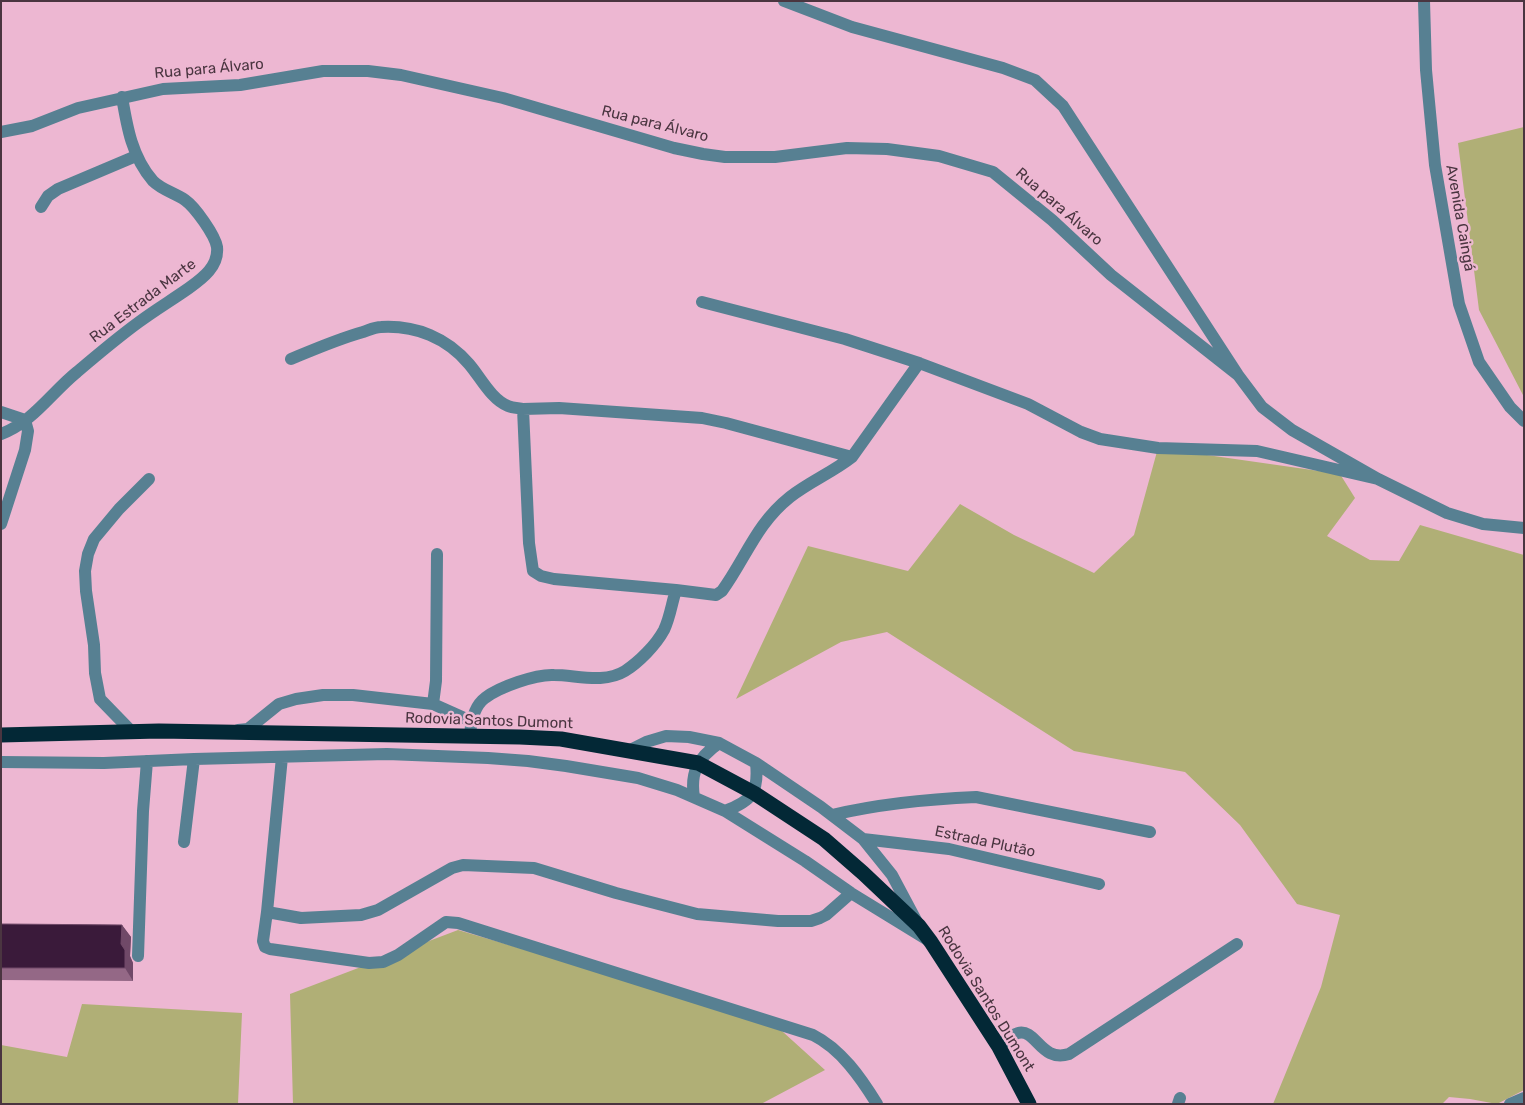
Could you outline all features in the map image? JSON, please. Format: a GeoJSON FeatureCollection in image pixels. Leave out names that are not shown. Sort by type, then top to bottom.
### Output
{"type":"FeatureCollection","features":[{"type":"Feature","properties":{"kind":"highway","name":"Rodovia Santos Dumont"},"geometry":{"type":"LineString","coordinates":[[1,735],[159,731],[471,728],[561,739],[698,763],[754,793],[824,840],[864,873],[919,926],[999,1047],[1030,1104]]}},
{"type":"Feature","properties":{"kind":"street"},"geometry":{"type":"LineString","coordinates":[[784,1],[852,28],[1003,68],[1035,80],[1063,106],[1238,375],[1262,407],[1292,430],[1378,479],[1447,513],[1483,524],[1524,528]]}},
{"type":"Feature","properties":{"kind":"street","name":"Avenida Caingá"},"geometry":{"type":"LineString","coordinates":[[1424,1],[1426,70],[1435,165],[1459,304],[1479,362],[1510,407],[1524,421]]}},
{"type":"Feature","properties":{"kind":"street","name":"Rua para Álvaro"},"geometry":{"type":"LineString","coordinates":[[1,132],[32,126],[78,108],[163,88],[240,85],[323,71],[384,72],[503,98],[674,148],[703,154],[725,157],[775,158],[847,148],[863,148],[888,149],[939,156],[993,172],[1052,220],[1111,275],[1238,375]]}},
{"type":"Feature","properties":{"kind":"street","name":"Rua Estrada Marte"},"geometry":{"type":"LineString","coordinates":[[1,434],[35,413],[75,374],[138,323],[210,271],[216,261],[217,245],[195,210],[188,202],[162,189],[153,181],[136,156],[126,122],[122,97]]}},
{"type":"Feature","properties":{"kind":"street"},"geometry":{"type":"LineString","coordinates":[[41,207],[48,196],[58,189],[136,156]]}},
{"type":"Feature","properties":{"kind":"street"},"geometry":{"type":"LineString","coordinates":[[702,302],[845,339],[919,363],[1028,404],[1081,432],[1100,439],[1158,448],[1256,451],[1378,479]]}},
{"type":"Feature","properties":{"kind":"street"},"geometry":{"type":"LineString","coordinates":[[291,359],[347,337],[380,327],[409,328],[431,334],[455,349],[470,364],[494,396],[508,406],[523,409],[559,408],[702,418],[852,457]]}},
{"type":"Feature","properties":{"kind":"street"},"geometry":{"type":"LineString","coordinates":[[523,409],[529,543],[533,572],[541,576],[554,578],[716,595],[722,591],[751,541],[776,510],[791,497],[837,469],[852,457],[919,363]]}},
{"type":"Feature","properties":{"kind":"street"},"geometry":{"type":"LineString","coordinates":[[1,412],[25,420],[28,431],[26,444],[1,524]]}},
{"type":"Feature","properties":{"kind":"street"},"geometry":{"type":"LineString","coordinates":[[132,732],[100,699],[95,674],[94,645],[85,571],[88,554],[94,539],[118,509],[149,479]]}},
{"type":"Feature","properties":{"kind":"street"},"geometry":{"type":"LineString","coordinates":[[433,704],[436,672],[437,554]]}},
{"type":"Feature","properties":{"kind":"street"},"geometry":{"type":"LineString","coordinates":[[159,731],[248,729],[279,704],[323,695],[362,696],[433,704],[471,728],[478,706],[485,698],[523,680],[552,674],[607,678],[624,672],[641,657],[664,630],[676,590]]}},
{"type":"Feature","properties":{"kind":"street"},"geometry":{"type":"LineString","coordinates":[[628,751],[646,742],[666,736],[689,737],[719,743],[756,763],[832,815],[863,839],[892,875],[919,926]]}},
{"type":"Feature","properties":{"kind":"street"},"geometry":{"type":"LineString","coordinates":[[694,798],[693,775],[698,763],[704,755],[719,743]]}},
{"type":"Feature","properties":{"kind":"street"},"geometry":{"type":"LineString","coordinates":[[1,762],[104,763],[387,754],[528,761],[638,778],[677,790],[725,812],[805,861],[850,893],[931,942]]}},
{"type":"Feature","properties":{"kind":"street"},"geometry":{"type":"LineString","coordinates":[[282,757],[263,941],[265,947],[369,963],[383,962],[398,955],[446,922],[458,923],[813,1035],[825,1041],[836,1051],[864,1083],[877,1104]]}},
{"type":"Feature","properties":{"kind":"street"},"geometry":{"type":"LineString","coordinates":[[184,842],[194,759]]}},
{"type":"Feature","properties":{"kind":"street"},"geometry":{"type":"LineString","coordinates":[[138,956],[143,811],[147,761]]}},
{"type":"Feature","properties":{"kind":"street"},"geometry":{"type":"LineString","coordinates":[[725,812],[742,805],[754,793],[757,778],[756,763]]}},
{"type":"Feature","properties":{"kind":"street"},"geometry":{"type":"LineString","coordinates":[[832,815],[860,808],[976,798],[1150,832]]}},
{"type":"Feature","properties":{"kind":"street","name":"Estrada Plutão"},"geometry":{"type":"LineString","coordinates":[[863,839],[949,849],[1099,884]]}},
{"type":"Feature","properties":{"kind":"street"},"geometry":{"type":"LineString","coordinates":[[267,912],[300,918],[342,916],[378,910],[452,868],[463,865],[534,868],[616,893],[697,914],[778,921],[820,918],[826,915],[850,893]]}},
{"type":"Feature","properties":{"kind":"street"},"geometry":{"type":"LineString","coordinates":[[999,1047],[1011,1036],[1023,1032],[1031,1036],[1052,1056],[1069,1054],[1237,944]]}},
{"type":"Feature","properties":{"kind":"street"},"geometry":{"type":"LineString","coordinates":[[1510,1104],[1524,1098]]}},
{"type":"Feature","properties":{"kind":"shaded area"},"geometry":{"type":"Polygon","coordinates":[[[1524,127],[1524,397],[1479,310],[1458,143],[1524,127]]]}},
{"type":"Feature","properties":{"kind":"shaded area"},"geometry":{"type":"Polygon","coordinates":[[[1158,448],[1340,474],[1355,498],[1327,536],[1370,560],[1399,561],[1420,525],[1524,555],[1524,1090],[1497,1104],[1449,1097],[1442,1104],[1273,1104],[1321,987],[1340,915],[1297,904],[1240,825],[1185,772],[1074,751],[887,632],[841,642],[736,699],[808,546],[908,571],[960,504],[1014,535],[1094,573],[1134,535],[1158,448]]]}},
{"type":"Feature","properties":{"kind":"shaded area"},"geometry":{"type":"Polygon","coordinates":[[[458,930],[772,1022],[825,1070],[761,1104],[293,1104],[290,994],[458,930]]]}},
{"type":"Feature","properties":{"kind":"shaded area"},"geometry":{"type":"Polygon","coordinates":[[[82,1004],[242,1013],[238,1104],[1,1104],[1,1045],[67,1057],[82,1004]]]}},
{"type":"Feature","properties":{"kind":"building"},"geometry":{"type":"Polygon","coordinates":[[[1,924],[122,925],[121,944],[125,950],[125,968],[1,968],[1,924]]]}}]}
